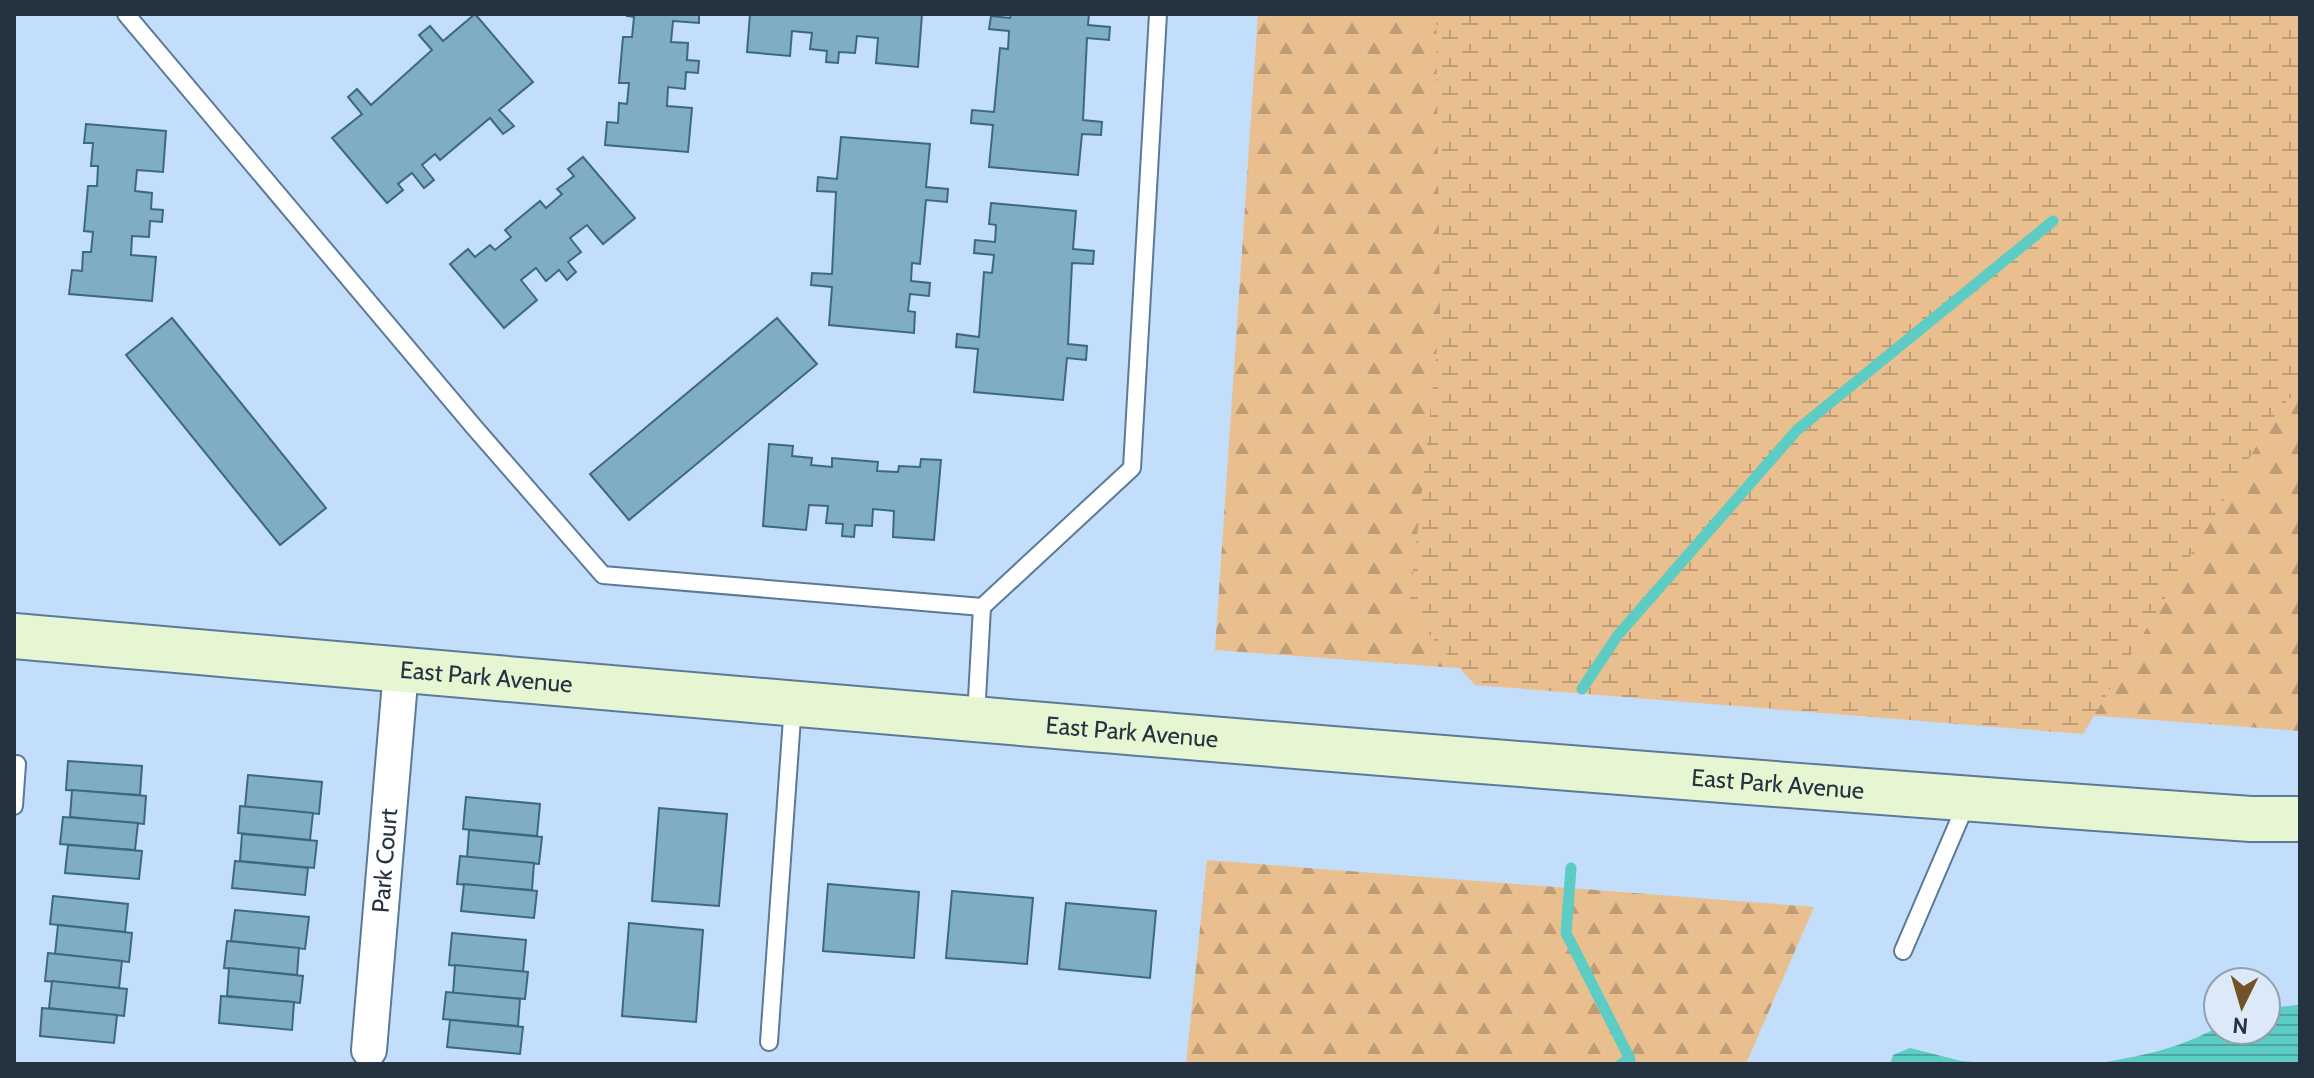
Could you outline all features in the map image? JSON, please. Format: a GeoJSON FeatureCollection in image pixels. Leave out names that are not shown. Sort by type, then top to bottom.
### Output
{"type":"FeatureCollection","features":[{"type":"Feature","properties":{"kind":"main road","name":"East Park Avenue"},"geometry":{"type":"LineString","coordinates":[[14,636],[1697,780],[2251,819],[2300,819]]}},
{"type":"Feature","properties":{"kind":"main road","name":"East Park Avenue"},"geometry":{"type":"LineString","coordinates":[[2251,819],[2300,826]]}},
{"type":"Feature","properties":{"kind":"street","name":"Park Court"},"geometry":{"type":"LineString","coordinates":[[369,1050],[401,670]]}},
{"type":"Feature","properties":{"kind":"lane"},"geometry":{"type":"LineString","coordinates":[[126,14],[474,427],[603,575],[982,607]]}},
{"type":"Feature","properties":{"kind":"lane"},"geometry":{"type":"LineString","coordinates":[[976,720],[982,607],[1132,468],[1158,14]]}},
{"type":"Feature","properties":{"kind":"lane"},"geometry":{"type":"LineString","coordinates":[[769,1042],[793,704]]}},
{"type":"Feature","properties":{"kind":"lane"},"geometry":{"type":"LineString","coordinates":[[14,806],[17,764]]}},
{"type":"Feature","properties":{"kind":"lane"},"geometry":{"type":"LineString","coordinates":[[1903,951],[1968,799]]}},
{"type":"Feature","properties":{"kind":"green space"},"geometry":{"type":"Polygon","coordinates":[[[1258,14],[2300,14],[2300,731],[1215,650],[1258,14]]]}},
{"type":"Feature","properties":{"kind":"green space"},"geometry":{"type":"Polygon","coordinates":[[[1436,14],[2300,14],[2300,389],[2280,407],[2083,734],[1475,685],[1409,612],[1440,319],[1436,14]]]}},
{"type":"Feature","properties":{"kind":"green space"},"geometry":{"type":"Polygon","coordinates":[[[1207,860],[1814,907],[1746,1064],[1186,1064],[1207,860]]]}},
{"type":"Feature","properties":{"kind":"shaded area"},"geometry":{"type":"Polygon","coordinates":[[[2300,1005],[2300,1064],[2094,1064],[2173,1047],[2202,1035],[2202,1046],[2282,1046],[2282,1007],[2300,1005]]]}},
{"type":"Feature","properties":{"kind":"shaded area"},"geometry":{"type":"Polygon","coordinates":[[[1910,1048],[1961,1061],[2000,1064],[1890,1064],[1893,1055],[1910,1048]]]}},
{"type":"Feature","properties":{"kind":"building"},"geometry":{"type":"Polygon","coordinates":[[[475,14],[533,82],[499,110],[514,126],[503,134],[490,118],[440,160],[435,154],[422,165],[434,180],[424,188],[412,173],[398,184],[403,190],[387,203],[332,138],[362,114],[348,97],[357,89],[371,105],[432,50],[419,35],[430,26],[443,41],[475,14]]]}},
{"type":"Feature","properties":{"kind":"building"},"geometry":{"type":"Polygon","coordinates":[[[627,14],[699,14],[699,23],[673,21],[671,42],[688,43],[687,60],[699,61],[698,73],[686,72],[685,89],[668,87],[667,106],[692,108],[688,152],[605,145],[607,122],[618,123],[619,103],[627,104],[629,83],[619,83],[623,37],[632,37],[634,17],[627,14]]]}},
{"type":"Feature","properties":{"kind":"building"},"geometry":{"type":"Polygon","coordinates":[[[750,14],[922,14],[918,67],[876,63],[878,38],[857,36],[855,53],[839,52],[838,63],[826,62],[827,51],[810,49],[812,33],[792,31],[790,56],[747,52],[750,14]]]}},
{"type":"Feature","properties":{"kind":"building"},"geometry":{"type":"Polygon","coordinates":[[[1011,14],[1089,14],[1088,25],[1110,27],[1109,40],[1087,38],[1083,120],[1102,122],[1101,135],[1082,134],[1078,175],[989,167],[993,125],[971,123],[972,110],[994,112],[1000,48],[1008,49],[1009,31],[989,29],[991,16],[1010,18],[1011,14]]]}},
{"type":"Feature","properties":{"kind":"building"},"geometry":{"type":"Polygon","coordinates":[[[86,124],[166,131],[163,172],[137,170],[135,191],[152,193],[151,209],[163,210],[162,222],[150,221],[149,237],[132,236],[131,255],[156,257],[152,301],[69,294],[72,270],[82,271],[83,252],[91,252],[93,232],[84,231],[88,186],[97,186],[98,166],[91,166],[93,143],[84,143],[86,124]]]}},
{"type":"Feature","properties":{"kind":"building"},"geometry":{"type":"Polygon","coordinates":[[[841,137],[930,144],[926,187],[948,189],[947,202],[926,200],[920,264],[912,263],[911,281],[930,283],[929,296],[910,294],[908,311],[915,312],[914,333],[829,325],[832,287],[811,285],[812,273],[832,274],[836,192],[817,191],[818,177],[837,179],[841,137]]]}},
{"type":"Feature","properties":{"kind":"building"},"geometry":{"type":"Polygon","coordinates":[[[583,157],[635,218],[603,244],[587,225],[570,238],[581,252],[568,262],[576,272],[567,280],[559,270],[546,281],[536,268],[521,280],[537,300],[504,328],[450,264],[468,249],[475,257],[490,245],[495,250],[511,237],[505,230],[540,201],[546,208],[562,194],[557,189],[574,176],[568,169],[583,157]]]}},
{"type":"Feature","properties":{"kind":"building"},"geometry":{"type":"Polygon","coordinates":[[[991,203],[1076,211],[1073,249],[1094,251],[1093,264],[1072,263],[1068,344],[1087,346],[1086,360],[1067,358],[1063,400],[974,392],[978,349],[956,347],[957,334],[979,337],[984,272],[992,273],[994,255],[974,253],[975,240],[995,242],[996,225],[989,224],[991,203]]]}},
{"type":"Feature","properties":{"kind":"building"},"geometry":{"type":"Polygon","coordinates":[[[172,318],[326,508],[280,545],[126,355],[172,318]]]}},
{"type":"Feature","properties":{"kind":"building"},"geometry":{"type":"Polygon","coordinates":[[[777,318],[817,364],[629,520],[590,474],[777,318]]]}},
{"type":"Feature","properties":{"kind":"building"},"geometry":{"type":"Polygon","coordinates":[[[769,444],[793,446],[792,456],[812,458],[811,465],[832,467],[832,458],[878,462],[877,471],[898,472],[899,466],[920,467],[921,459],[941,460],[934,540],[893,537],[894,511],[873,509],[872,526],[855,525],[854,537],[842,536],[843,524],[826,523],[828,506],[809,505],[806,530],[763,526],[769,444]]]}},
{"type":"Feature","properties":{"kind":"building"},"geometry":{"type":"Polygon","coordinates":[[[68,761],[142,766],[140,795],[66,790],[68,761]]]}},
{"type":"Feature","properties":{"kind":"building"},"geometry":{"type":"Polygon","coordinates":[[[248,775],[322,782],[319,814],[245,807],[248,775]]]}},
{"type":"Feature","properties":{"kind":"building"},"geometry":{"type":"Polygon","coordinates":[[[72,790],[146,796],[144,824],[70,817],[72,790]]]}},
{"type":"Feature","properties":{"kind":"building"},"geometry":{"type":"Polygon","coordinates":[[[466,797],[540,804],[537,836],[463,829],[466,797]]]}},
{"type":"Feature","properties":{"kind":"building"},"geometry":{"type":"Polygon","coordinates":[[[240,806],[313,813],[310,840],[238,833],[240,806]]]}},
{"type":"Feature","properties":{"kind":"building"},"geometry":{"type":"Polygon","coordinates":[[[659,808],[727,814],[719,906],[652,901],[659,808]]]}},
{"type":"Feature","properties":{"kind":"building"},"geometry":{"type":"Polygon","coordinates":[[[63,817],[138,823],[135,850],[60,844],[63,817]]]}},
{"type":"Feature","properties":{"kind":"building"},"geometry":{"type":"Polygon","coordinates":[[[469,830],[542,837],[539,864],[467,858],[469,830]]]}},
{"type":"Feature","properties":{"kind":"building"},"geometry":{"type":"Polygon","coordinates":[[[242,834],[317,841],[314,868],[240,861],[242,834]]]}},
{"type":"Feature","properties":{"kind":"building"},"geometry":{"type":"Polygon","coordinates":[[[68,845],[142,851],[139,879],[65,873],[68,845]]]}},
{"type":"Feature","properties":{"kind":"building"},"geometry":{"type":"Polygon","coordinates":[[[460,856],[534,863],[532,890],[457,884],[460,856]]]}},
{"type":"Feature","properties":{"kind":"building"},"geometry":{"type":"Polygon","coordinates":[[[235,861],[308,868],[305,895],[232,888],[235,861]]]}},
{"type":"Feature","properties":{"kind":"building"},"geometry":{"type":"Polygon","coordinates":[[[464,884],[537,891],[534,918],[461,911],[464,884]]]}},
{"type":"Feature","properties":{"kind":"building"},"geometry":{"type":"Polygon","coordinates":[[[828,884],[919,892],[914,958],[823,951],[828,884]]]}},
{"type":"Feature","properties":{"kind":"building"},"geometry":{"type":"Polygon","coordinates":[[[952,891],[1033,898],[1027,964],[946,958],[952,891]]]}},
{"type":"Feature","properties":{"kind":"building"},"geometry":{"type":"Polygon","coordinates":[[[53,896],[128,904],[125,932],[50,924],[53,896]]]}},
{"type":"Feature","properties":{"kind":"building"},"geometry":{"type":"Polygon","coordinates":[[[1066,903],[1156,911],[1150,978],[1059,969],[1066,903]]]}},
{"type":"Feature","properties":{"kind":"building"},"geometry":{"type":"Polygon","coordinates":[[[235,910],[309,917],[305,949],[231,941],[235,910]]]}},
{"type":"Feature","properties":{"kind":"building"},"geometry":{"type":"Polygon","coordinates":[[[629,923],[703,930],[696,1022],[622,1016],[629,923]]]}},
{"type":"Feature","properties":{"kind":"building"},"geometry":{"type":"Polygon","coordinates":[[[58,925],[132,933],[129,962],[55,954],[58,925]]]}},
{"type":"Feature","properties":{"kind":"building"},"geometry":{"type":"Polygon","coordinates":[[[452,933],[526,940],[523,972],[449,965],[452,933]]]}},
{"type":"Feature","properties":{"kind":"building"},"geometry":{"type":"Polygon","coordinates":[[[227,941],[299,948],[297,975],[224,968],[227,941]]]}},
{"type":"Feature","properties":{"kind":"building"},"geometry":{"type":"Polygon","coordinates":[[[48,953],[122,961],[119,988],[45,981],[48,953]]]}},
{"type":"Feature","properties":{"kind":"building"},"geometry":{"type":"Polygon","coordinates":[[[455,965],[528,972],[525,999],[453,993],[455,965]]]}},
{"type":"Feature","properties":{"kind":"building"},"geometry":{"type":"Polygon","coordinates":[[[229,968],[303,976],[300,1003],[227,996],[229,968]]]}},
{"type":"Feature","properties":{"kind":"building"},"geometry":{"type":"Polygon","coordinates":[[[52,981],[127,989],[124,1016],[49,1008],[52,981]]]}},
{"type":"Feature","properties":{"kind":"building"},"geometry":{"type":"Polygon","coordinates":[[[446,992],[520,999],[518,1026],[443,1019],[446,992]]]}},
{"type":"Feature","properties":{"kind":"building"},"geometry":{"type":"Polygon","coordinates":[[[221,996],[294,1002],[292,1030],[219,1023],[221,996]]]}},
{"type":"Feature","properties":{"kind":"building"},"geometry":{"type":"Polygon","coordinates":[[[42,1008],[117,1015],[114,1043],[40,1036],[42,1008]]]}},
{"type":"Feature","properties":{"kind":"building"},"geometry":{"type":"Polygon","coordinates":[[[450,1020],[523,1027],[520,1054],[447,1047],[450,1020]]]}},
{"type":"Feature","properties":{"kind":"waterway"},"geometry":{"type":"LineString","coordinates":[[1582,689],[1618,635],[1797,430],[2053,221]]}},
{"type":"Feature","properties":{"kind":"waterway"},"geometry":{"type":"LineString","coordinates":[[1571,868],[1566,933],[1630,1059],[1621,1064]]}}]}
